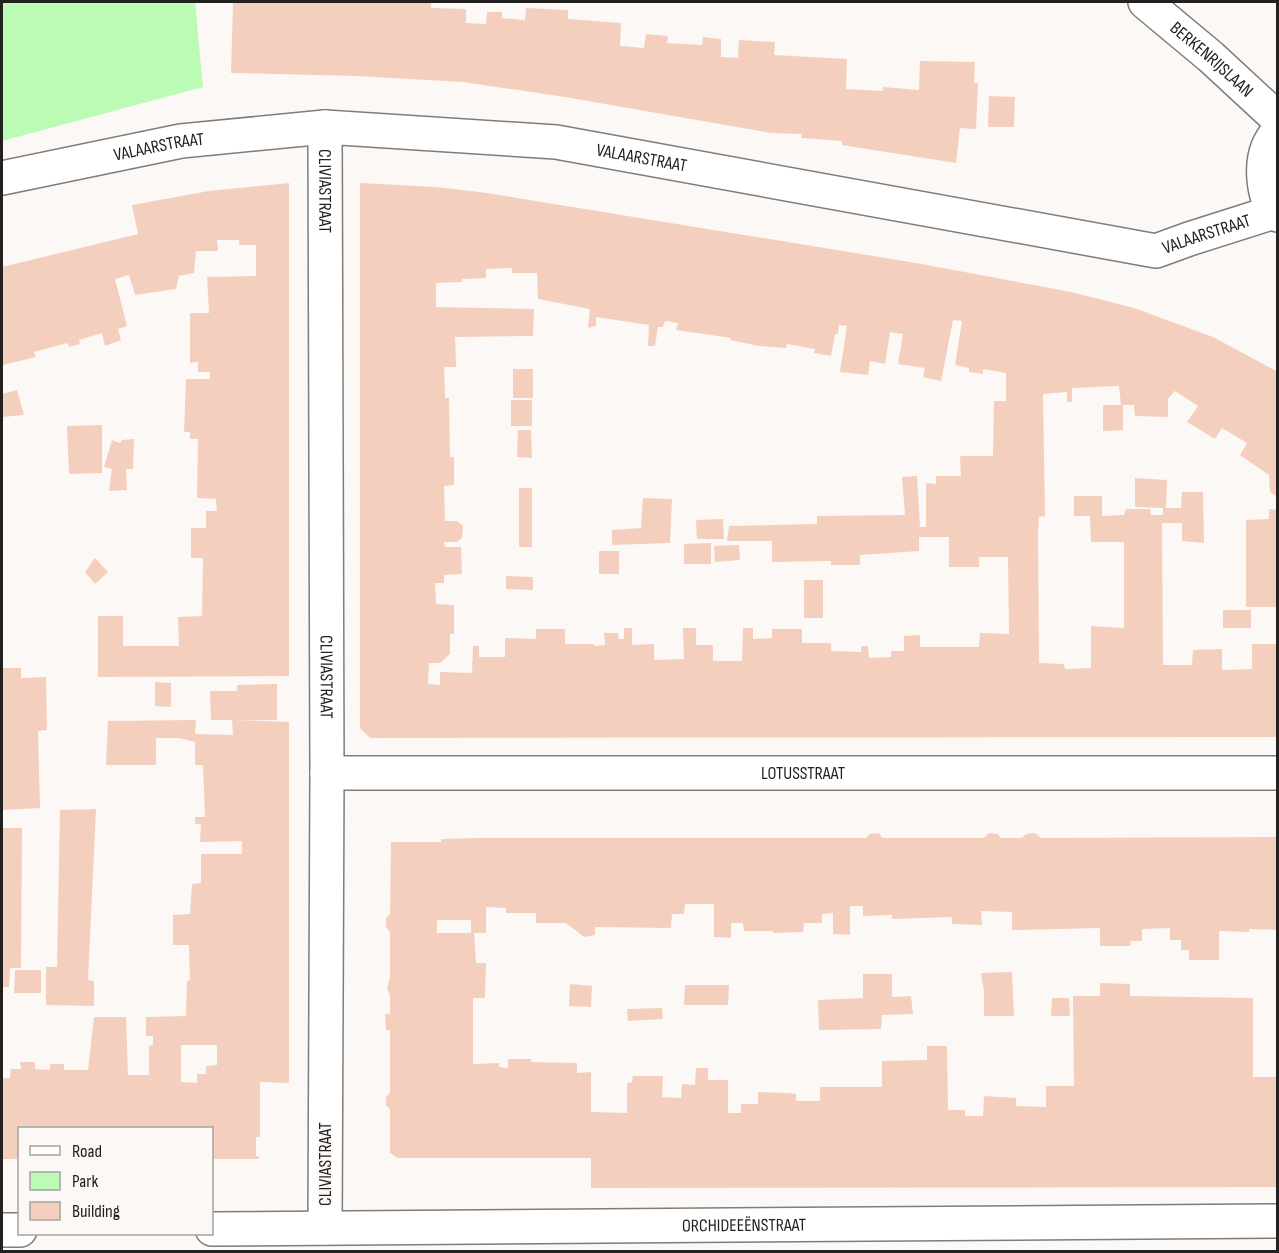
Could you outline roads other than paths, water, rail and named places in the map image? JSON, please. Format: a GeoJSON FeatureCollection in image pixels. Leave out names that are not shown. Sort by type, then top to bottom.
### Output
{"type":"FeatureCollection","features":[{"type":"Feature","properties":{"kind":"street","name":"BERKENRIJSLAAN"},"geometry":{"type":"LineString","coordinates":[[1145,2],[1211,57],[1278,119]]}},
{"type":"Feature","properties":{"kind":"street","name":"VALAARSTRAAT"},"geometry":{"type":"LineString","coordinates":[[2,178],[181,141],[325,127],[556,142],[1156,251],[1189,238],[1276,214]]}},
{"type":"Feature","properties":{"kind":"street","name":"CLIVIASTRAAT"},"geometry":{"type":"LineString","coordinates":[[325,127],[327,773],[325,1228]]}},
{"type":"Feature","properties":{"kind":"street"},"geometry":{"type":"LineString","coordinates":[[1276,214],[1267,195],[1263,172],[1268,148],[1278,131]]}},
{"type":"Feature","properties":{"kind":"street","name":"LOTUSSTRAAT"},"geometry":{"type":"LineString","coordinates":[[327,773],[1278,773]]}},
{"type":"Feature","properties":{"kind":"street","name":"ORCHIDEEËNSTRAAT"},"geometry":{"type":"LineString","coordinates":[[213,1229],[325,1228],[535,1238],[1278,1221]]}},
{"type":"Feature","properties":{"kind":"street"},"geometry":{"type":"LineString","coordinates":[[2,1230],[18,1230]]}}]}
